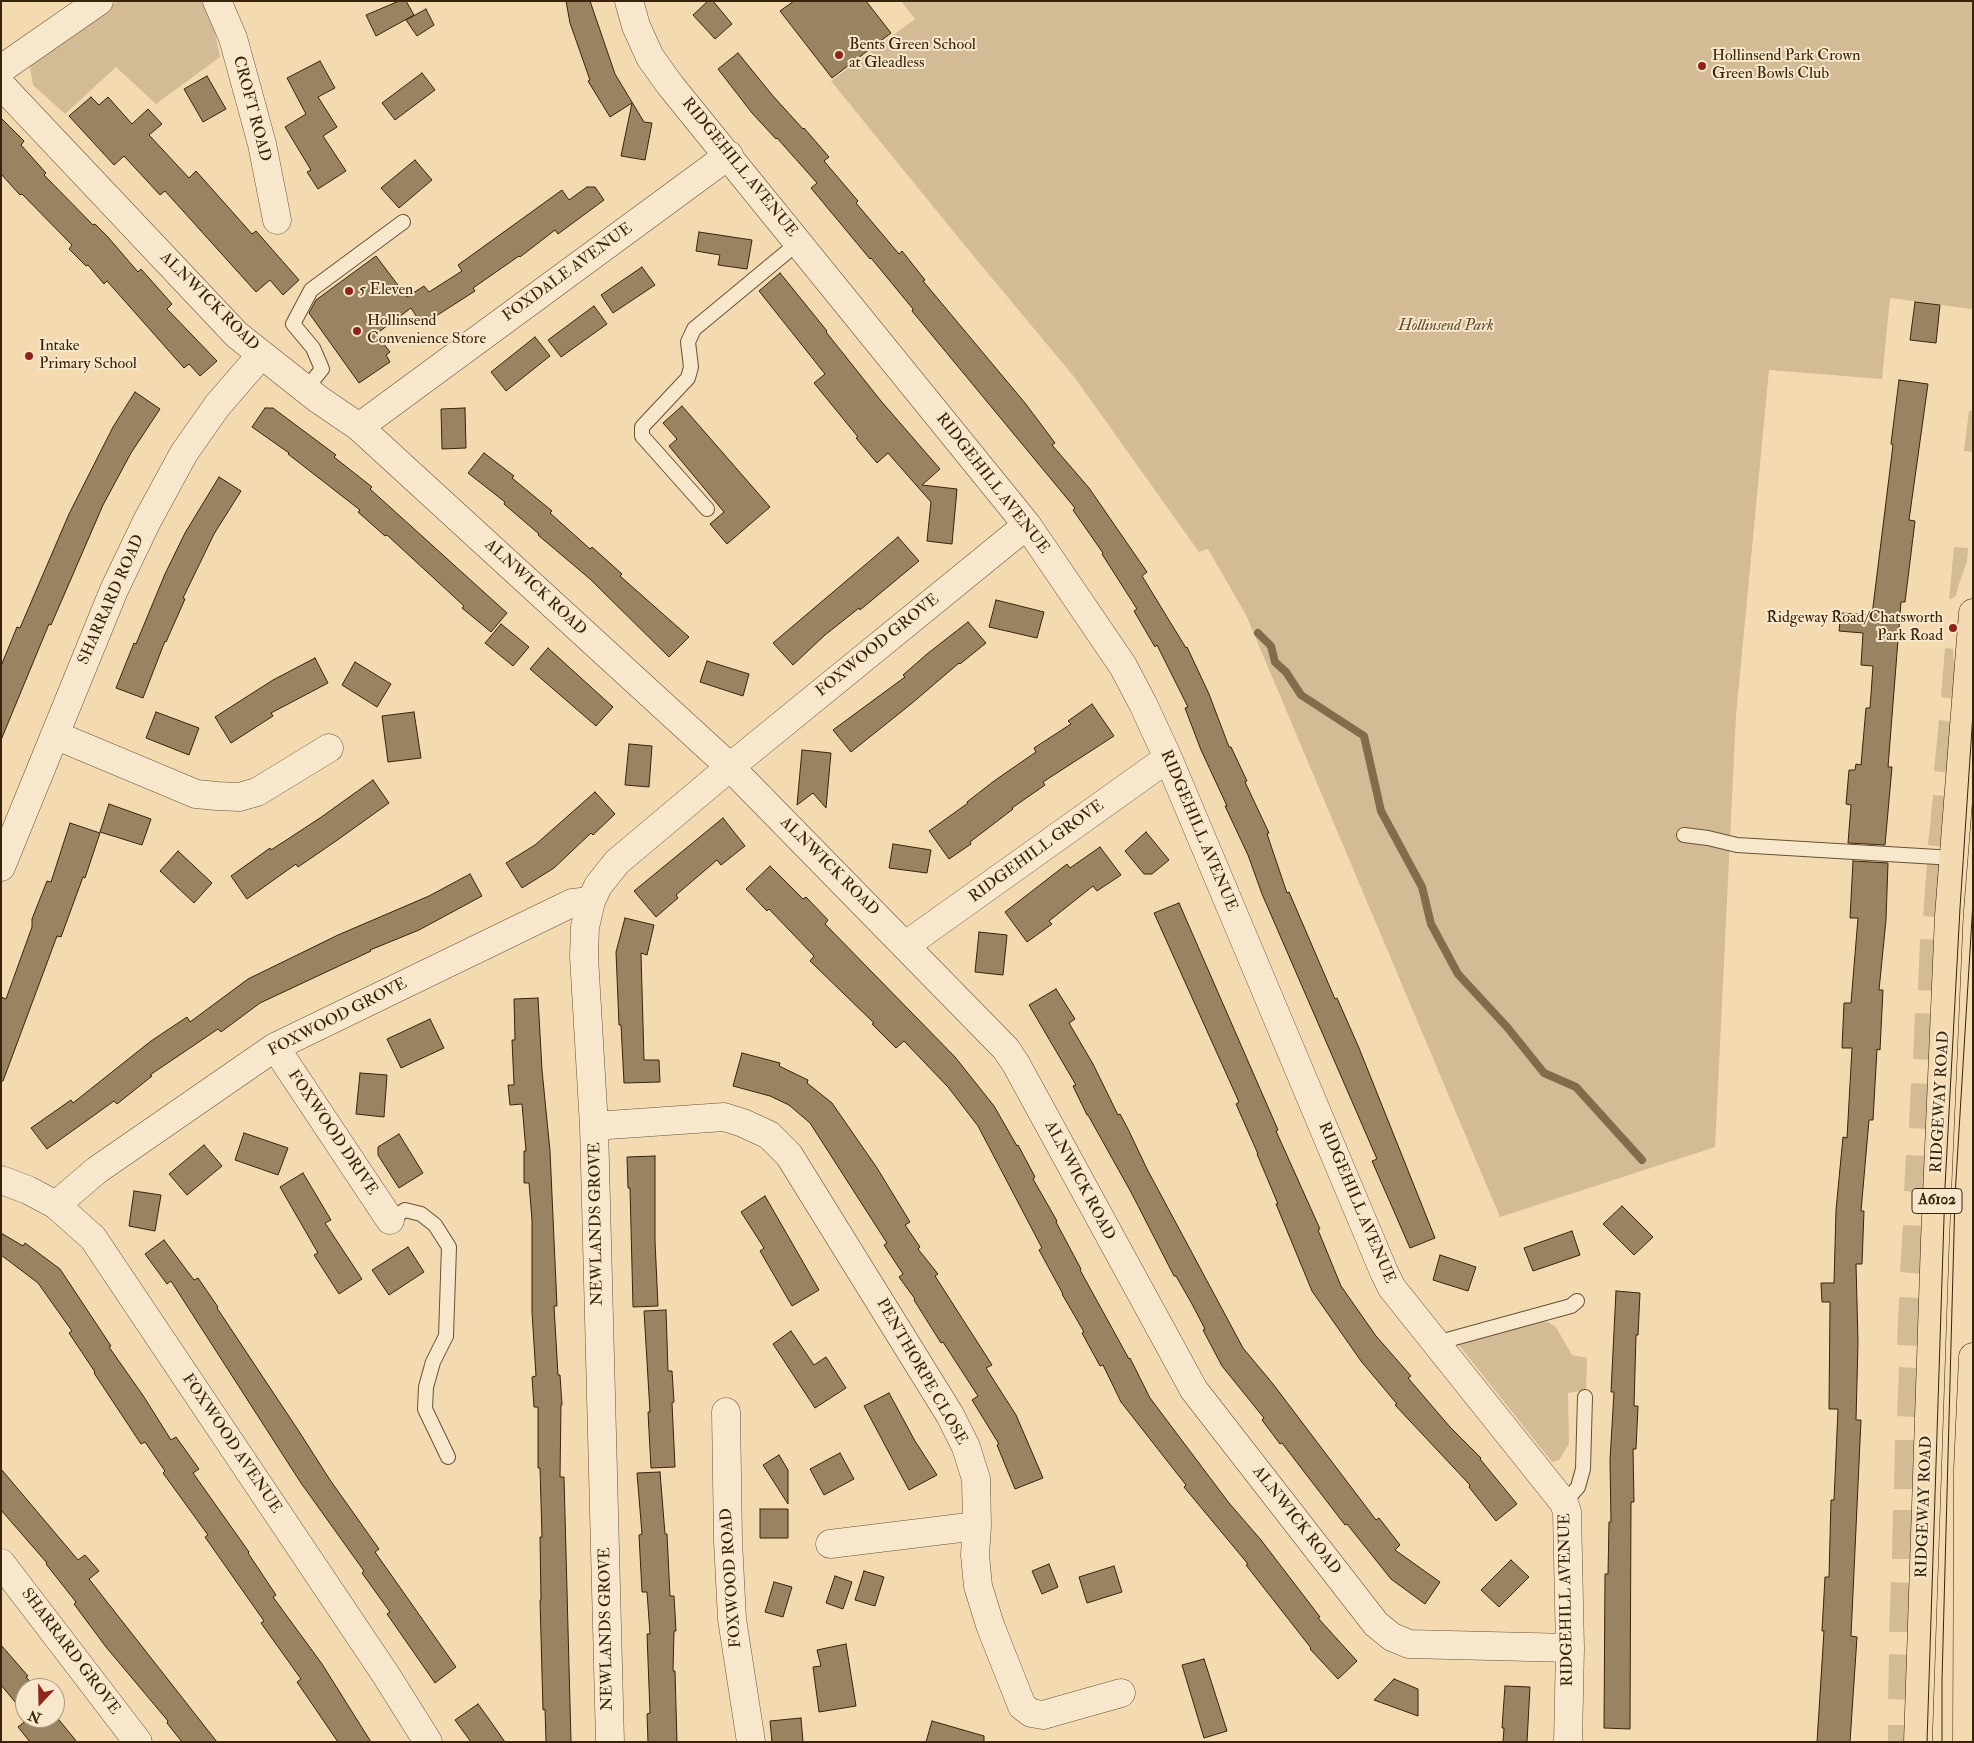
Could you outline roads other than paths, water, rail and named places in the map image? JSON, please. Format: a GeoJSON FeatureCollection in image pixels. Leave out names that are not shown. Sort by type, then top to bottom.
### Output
{"type":"FeatureCollection","features":[{"type":"Feature","properties":{"kind":"highway","name":"RIDGEWAY ROAD"},"geometry":{"type":"LineString","coordinates":[[1918,1742],[1935,1241],[1949,916],[1973,614]]}},
{"type":"Feature","properties":{"kind":"highway"},"geometry":{"type":"LineString","coordinates":[[1967,1742],[1968,1470],[1973,1357]]}},
{"type":"Feature","properties":{"kind":"street"},"geometry":{"type":"LineString","coordinates":[[1,69],[99,1]]}},
{"type":"Feature","properties":{"kind":"street","name":"CROFT ROAD"},"geometry":{"type":"LineString","coordinates":[[217,1],[233,38],[262,144],[277,220]]}},
{"type":"Feature","properties":{"kind":"street","name":"RIDGEHILL AVENUE"},"geometry":{"type":"LineString","coordinates":[[629,1],[636,26],[650,57],[670,85],[729,155],[1027,525],[1123,666],[1168,758],[1392,1288],[1564,1503],[1567,1512],[1570,1648],[1568,1742]]}},
{"type":"Feature","properties":{"kind":"street","name":"ALNWICK ROAD"},"geometry":{"type":"LineString","coordinates":[[1,85],[237,335],[306,389],[359,427],[730,767],[1006,1049],[1016,1064],[1194,1390],[1376,1624],[1392,1637],[1409,1644],[1570,1648]]}},
{"type":"Feature","properties":{"kind":"street","name":"FOXDALE AVENUE"},"geometry":{"type":"LineString","coordinates":[[359,427],[729,155]]}},
{"type":"Feature","properties":{"kind":"street","name":"SHARRARD ROAD"},"geometry":{"type":"LineString","coordinates":[[1,867],[114,590],[156,504],[184,453],[216,406],[261,354]]}},
{"type":"Feature","properties":{"kind":"street","name":"FOXWOOD GROVE"},"geometry":{"type":"LineString","coordinates":[[730,767],[1027,525]]}},
{"type":"Feature","properties":{"kind":"street"},"geometry":{"type":"LineString","coordinates":[[55,735],[196,794],[216,796],[239,797],[257,792],[329,748]]}},
{"type":"Feature","properties":{"kind":"street","name":"RIDGEHILL GROVE"},"geometry":{"type":"LineString","coordinates":[[906,945],[1168,758]]}},
{"type":"Feature","properties":{"kind":"street","name":"NEWLANDS GROVE"},"geometry":{"type":"LineString","coordinates":[[610,1742],[594,1126],[584,956],[585,927],[591,901],[598,886],[617,862],[730,767]]}},
{"type":"Feature","properties":{"kind":"street","name":"FOXWOOD GROVE"},"geometry":{"type":"LineString","coordinates":[[56,1205],[96,1170],[275,1047],[572,903],[591,901]]}},
{"type":"Feature","properties":{"kind":"street","name":"FOXWOOD DRIVE"},"geometry":{"type":"LineString","coordinates":[[275,1047],[390,1220]]}},
{"type":"Feature","properties":{"kind":"street","name":"PENTHORPE CLOSE"},"geometry":{"type":"LineString","coordinates":[[594,1126],[724,1117],[744,1122],[769,1135],[789,1155],[950,1415],[966,1447],[976,1479],[977,1526],[975,1555],[978,1586],[990,1624],[1022,1706],[1031,1713],[1043,1715],[1121,1693]]}},
{"type":"Feature","properties":{"kind":"street","name":"FOXWOOD AVENUE"},"geometry":{"type":"LineString","coordinates":[[1,1180],[28,1190],[56,1205],[93,1238],[386,1675],[428,1742]]}},
{"type":"Feature","properties":{"kind":"street","name":"FOXWOOD ROAD"},"geometry":{"type":"LineString","coordinates":[[726,1412],[728,1541],[732,1619],[751,1742]]}},
{"type":"Feature","properties":{"kind":"street"},"geometry":{"type":"LineString","coordinates":[[830,1544],[977,1526]]}},
{"type":"Feature","properties":{"kind":"street","name":"SHARRARD GROVE"},"geometry":{"type":"LineString","coordinates":[[1,1564],[138,1742]]}},
{"type":"Feature","properties":{"kind":"lane"},"geometry":{"type":"LineString","coordinates":[[306,389],[322,369],[313,348],[293,324],[311,290],[403,222]]}},
{"type":"Feature","properties":{"kind":"lane"},"geometry":{"type":"LineString","coordinates":[[708,509],[642,436],[642,427],[688,378],[691,367],[688,342],[694,329],[799,242]]}},
{"type":"Feature","properties":{"kind":"lane"},"geometry":{"type":"LineString","coordinates":[[1684,835],[1708,838],[1737,845],[1954,858]]}},
{"type":"Feature","properties":{"kind":"lane"},"geometry":{"type":"LineString","coordinates":[[390,1220],[405,1210],[421,1214],[435,1225],[448,1247],[446,1336],[433,1362],[426,1387],[425,1409],[448,1457]]}},
{"type":"Feature","properties":{"kind":"lane"},"geometry":{"type":"LineString","coordinates":[[1436,1343],[1571,1306],[1577,1301]]}},
{"type":"Feature","properties":{"kind":"lane"},"geometry":{"type":"LineString","coordinates":[[1564,1503],[1578,1487],[1583,1469],[1585,1397]]}},
{"type":"Feature","properties":{"kind":"waterway"},"geometry":{"type":"LineString","coordinates":[[1258,633],[1271,646],[1275,662],[1286,672],[1301,695],[1364,736],[1381,811],[1422,887],[1431,924],[1458,974],[1507,1027],[1544,1073],[1576,1087],[1642,1160]]}},
{"type":"Feature","properties":{"kind":"tram line"},"geometry":{"type":"LineString","coordinates":[[1927,1742],[1945,1187],[1973,713]]}},
{"type":"Feature","properties":{"kind":"tram line"},"geometry":{"type":"LineString","coordinates":[[1942,1742],[1955,1196],[1973,902]]}},
{"type":"Feature","properties":{"kind":"place","name":"Bents Green School at Gleadless"},"geometry":{"type":"Point","coordinates":[839,55]}},
{"type":"Feature","properties":{"kind":"place","name":"Hollinsend Park Crown Green Bowls Club"},"geometry":{"type":"Point","coordinates":[1702,66]}},
{"type":"Feature","properties":{"kind":"place","name":"5 Eleven"},"geometry":{"type":"Point","coordinates":[349,291]}},
{"type":"Feature","properties":{"kind":"place","name":"Hollinsend Convenience Store"},"geometry":{"type":"Point","coordinates":[357,331]}},
{"type":"Feature","properties":{"kind":"place","name":"Intake Primary School"},"geometry":{"type":"Point","coordinates":[29,356]}},
{"type":"Feature","properties":{"kind":"place","name":"Ridgeway Road/Chatsworth Park Road"},"geometry":{"type":"Point","coordinates":[1953,628]}},
{"type":"Feature","properties":{"kind":"park label","name":"Hollinsend Park"},"geometry":{"type":"Point","coordinates":[1446,327]}}]}
